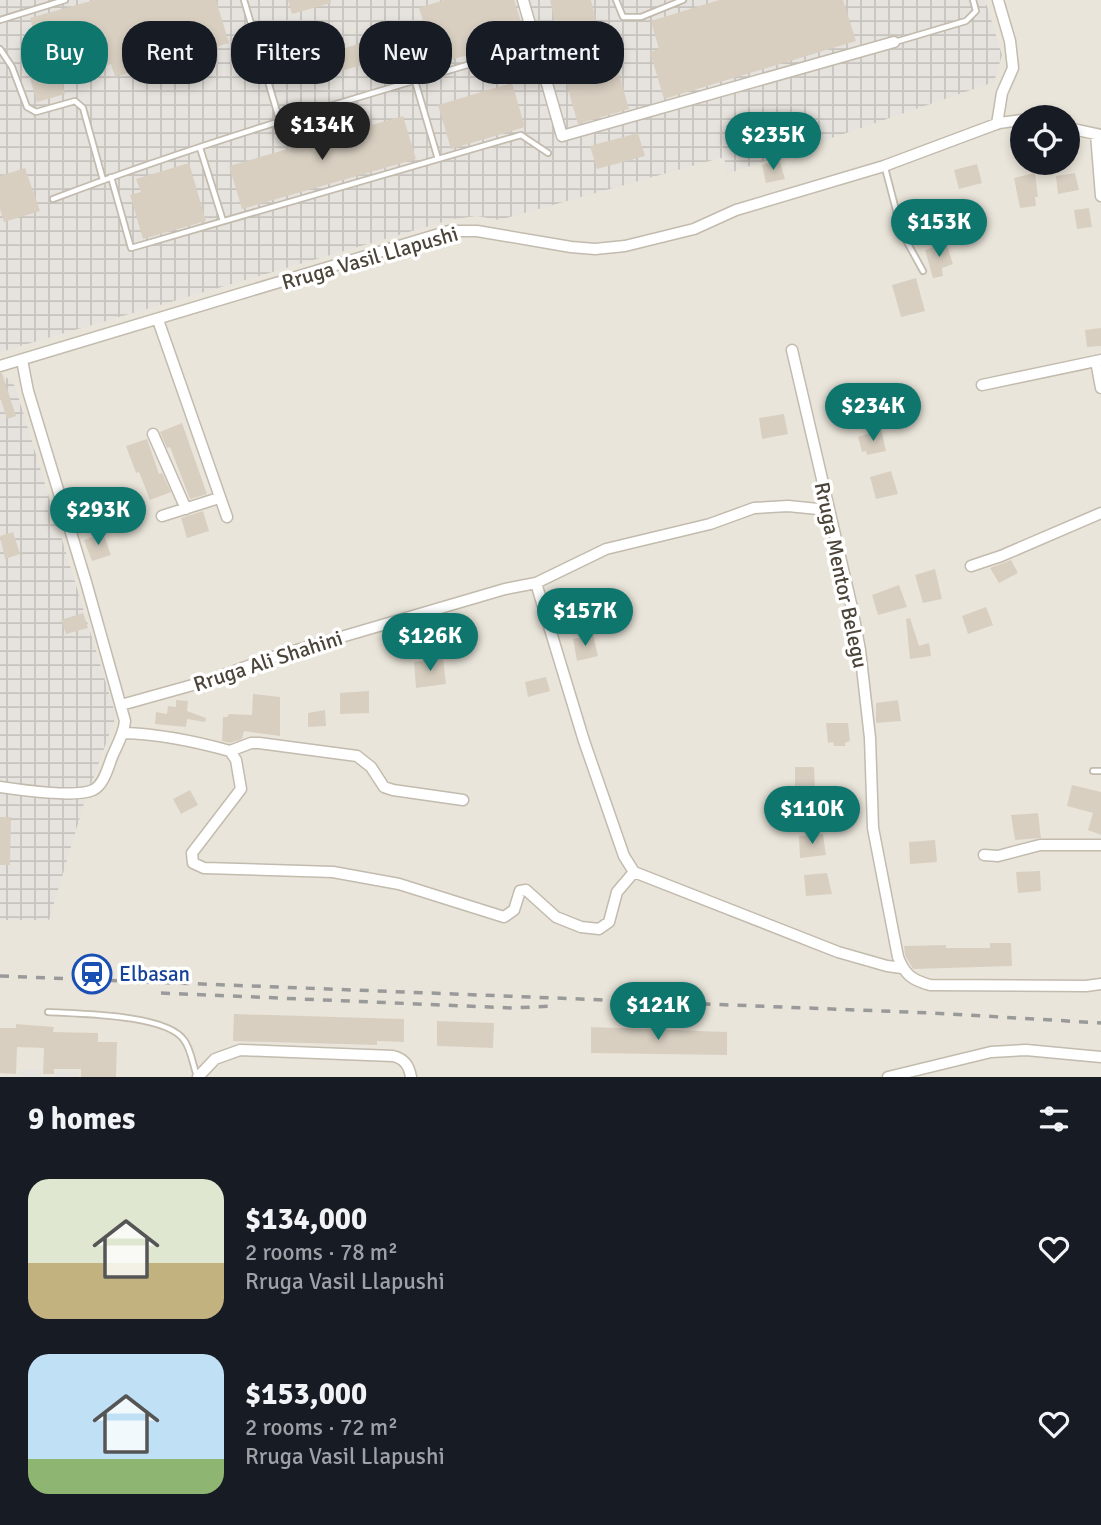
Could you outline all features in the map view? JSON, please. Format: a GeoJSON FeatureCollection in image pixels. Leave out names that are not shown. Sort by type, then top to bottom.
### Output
{"type":"FeatureCollection","features":[{"type":"Feature","properties":{"kind":"street"},"geometry":{"type":"LineString","coordinates":[[523,0],[529,21]]}},
{"type":"Feature","properties":{"kind":"street"},"geometry":{"type":"LineString","coordinates":[[998,0],[1010,41],[1013,68],[1002,93],[998,124]]}},
{"type":"Feature","properties":{"kind":"street"},"geometry":{"type":"LineString","coordinates":[[547,84],[562,136],[894,42]]}},
{"type":"Feature","properties":{"kind":"street","name":"Rruga Vasil Llapushi"},"geometry":{"type":"LineString","coordinates":[[0,366],[449,232],[477,231],[571,247],[612,248],[694,229],[736,210],[884,166],[1010,122]]}},
{"type":"Feature","properties":{"kind":"street"},"geometry":{"type":"LineString","coordinates":[[1080,130],[1098,134],[1101,196]]}},
{"type":"Feature","properties":{"kind":"street"},"geometry":{"type":"LineString","coordinates":[[158,320],[227,517]]}},
{"type":"Feature","properties":{"kind":"street","name":"Rruga Mentor Belegu"},"geometry":{"type":"LineString","coordinates":[[792,350],[860,650],[870,738],[873,828],[902,968]]}},
{"type":"Feature","properties":{"kind":"street"},"geometry":{"type":"LineString","coordinates":[[0,787],[35,792],[94,790],[103,779],[123,733],[125,721],[22,360]]}},
{"type":"Feature","properties":{"kind":"street"},"geometry":{"type":"LineString","coordinates":[[982,385],[1098,360],[1101,388]]}},
{"type":"Feature","properties":{"kind":"street"},"geometry":{"type":"LineString","coordinates":[[153,434],[186,509]]}},
{"type":"Feature","properties":{"kind":"street"},"geometry":{"type":"LineString","coordinates":[[162,516],[219,498]]}},
{"type":"Feature","properties":{"kind":"street","name":"Rruga Ali Shahini"},"geometry":{"type":"LineString","coordinates":[[121,705],[207,681],[273,657],[505,589],[536,583],[606,549],[710,524],[754,508],[788,506],[828,510]]}},
{"type":"Feature","properties":{"kind":"street"},"geometry":{"type":"LineString","coordinates":[[971,566],[1101,513]]}},
{"type":"Feature","properties":{"kind":"street"},"geometry":{"type":"LineString","coordinates":[[536,583],[584,741],[624,856],[634,873],[838,952],[902,968],[910,978],[930,985],[1101,984]]}},
{"type":"Feature","properties":{"kind":"street"},"geometry":{"type":"LineString","coordinates":[[123,733],[160,735],[210,744],[230,751],[236,760],[241,789],[192,853],[193,863],[204,869],[333,872],[399,884],[504,916],[514,910],[520,891],[526,890],[556,916],[581,927],[594,929],[603,928],[608,922],[617,892],[634,873]]}},
{"type":"Feature","properties":{"kind":"street"},"geometry":{"type":"LineString","coordinates":[[230,751],[251,743],[259,743],[357,756],[371,767],[384,787],[463,800]]}},
{"type":"Feature","properties":{"kind":"street"},"geometry":{"type":"LineString","coordinates":[[984,855],[998,856],[1040,845],[1101,845]]}},
{"type":"Feature","properties":{"kind":"street"},"geometry":{"type":"LineString","coordinates":[[198,1077],[206,1066],[224,1054],[250,1049],[393,1056],[407,1063],[411,1077]]}},
{"type":"Feature","properties":{"kind":"street"},"geometry":{"type":"LineString","coordinates":[[888,1077],[991,1052],[1026,1050],[1101,1057]]}},
{"type":"Feature","properties":{"kind":"lane"},"geometry":{"type":"LineString","coordinates":[[0,20],[65,0]]}},
{"type":"Feature","properties":{"kind":"lane"},"geometry":{"type":"LineString","coordinates":[[244,0],[280,122]]}},
{"type":"Feature","properties":{"kind":"lane"},"geometry":{"type":"LineString","coordinates":[[616,0],[623,17],[641,17],[683,0]]}},
{"type":"Feature","properties":{"kind":"lane"},"geometry":{"type":"LineString","coordinates":[[894,42],[966,21],[976,11],[973,0]]}},
{"type":"Feature","properties":{"kind":"lane"},"geometry":{"type":"LineString","coordinates":[[0,49],[12,67],[27,107],[36,112],[75,101],[83,108],[103,180]]}},
{"type":"Feature","properties":{"kind":"lane"},"geometry":{"type":"LineString","coordinates":[[53,199],[111,177],[405,84]]}},
{"type":"Feature","properties":{"kind":"lane"},"geometry":{"type":"LineString","coordinates":[[416,84],[438,159]]}},
{"type":"Feature","properties":{"kind":"lane"},"geometry":{"type":"LineString","coordinates":[[111,177],[131,248],[521,135],[548,153]]}},
{"type":"Feature","properties":{"kind":"lane"},"geometry":{"type":"LineString","coordinates":[[200,148],[223,221]]}},
{"type":"Feature","properties":{"kind":"lane"},"geometry":{"type":"LineString","coordinates":[[884,166],[895,216],[909,249],[923,271]]}},
{"type":"Feature","properties":{"kind":"lane"},"geometry":{"type":"LineString","coordinates":[[1093,771],[1101,771]]}},
{"type":"Feature","properties":{"kind":"lane"},"geometry":{"type":"LineString","coordinates":[[48,1012],[136,1019],[168,1029],[184,1040],[198,1077]]}},
{"type":"Feature","properties":{"kind":"shaded area"},"geometry":{"type":"Polygon","coordinates":[[[0,0],[1101,0],[1101,1077],[0,1077],[0,0]]]}},
{"type":"Feature","properties":{"kind":"shaded area"},"geometry":{"type":"Polygon","coordinates":[[[0,0],[985,0],[1002,55],[994,82],[727,174],[724,157],[499,220],[477,216],[453,219],[0,352],[0,0]]]}},
{"type":"Feature","properties":{"kind":"shaded area"},"geometry":{"type":"Polygon","coordinates":[[[4,375],[15,386],[116,716],[85,800],[49,920],[0,920],[0,376],[4,375]]]}},
{"type":"Feature","properties":{"kind":"shaded area"},"geometry":{"type":"Polygon","coordinates":[[[20,1070],[41,1070],[41,1076],[57,1077],[19,1077],[20,1070]]]}},
{"type":"Feature","properties":{"kind":"shaded area"},"geometry":{"type":"Polygon","coordinates":[[[57,1071],[78,1072],[78,1077],[57,1077],[57,1071]]]}},
{"type":"Feature","properties":{"kind":"building"},"geometry":{"type":"Polygon","coordinates":[[[94,0],[216,0],[229,43],[217,47],[217,21],[122,21],[122,75],[115,77],[111,64],[108,65],[108,21],[31,21],[30,18],[94,0]]]}},
{"type":"Feature","properties":{"kind":"building"},"geometry":{"type":"Polygon","coordinates":[[[288,0],[331,0],[331,3],[292,14],[288,0]]]}},
{"type":"Feature","properties":{"kind":"building"},"geometry":{"type":"Polygon","coordinates":[[[444,0],[514,0],[521,21],[466,21],[466,56],[452,60],[452,21],[423,21],[419,8],[444,0]]]}},
{"type":"Feature","properties":{"kind":"building"},"geometry":{"type":"Polygon","coordinates":[[[550,0],[591,0],[596,21],[555,21],[550,0]]]}},
{"type":"Feature","properties":{"kind":"building"},"geometry":{"type":"Polygon","coordinates":[[[719,0],[843,0],[856,41],[664,99],[650,52],[659,49],[651,21],[719,0]]]}},
{"type":"Feature","properties":{"kind":"building"},"geometry":{"type":"Polygon","coordinates":[[[359,44],[359,66],[345,70],[345,48],[359,44]]]}},
{"type":"Feature","properties":{"kind":"building"},"geometry":{"type":"Polygon","coordinates":[[[32,84],[62,84],[65,94],[37,102],[32,84]]]}},
{"type":"Feature","properties":{"kind":"building"},"geometry":{"type":"Polygon","coordinates":[[[512,84],[525,127],[451,149],[438,105],[512,84]]]}},
{"type":"Feature","properties":{"kind":"building"},"geometry":{"type":"Polygon","coordinates":[[[567,84],[622,84],[629,109],[578,124],[567,84]]]}},
{"type":"Feature","properties":{"kind":"building"},"geometry":{"type":"Polygon","coordinates":[[[403,116],[416,159],[242,209],[229,166],[403,116]]]}},
{"type":"Feature","properties":{"kind":"building"},"geometry":{"type":"Polygon","coordinates":[[[638,133],[645,156],[597,169],[590,146],[638,133]]]}},
{"type":"Feature","properties":{"kind":"building"},"geometry":{"type":"Polygon","coordinates":[[[779,160],[785,179],[766,183],[762,165],[779,160]]]}},
{"type":"Feature","properties":{"kind":"building"},"geometry":{"type":"Polygon","coordinates":[[[189,163],[206,221],[143,239],[130,195],[141,192],[136,179],[189,163]]]}},
{"type":"Feature","properties":{"kind":"building"},"geometry":{"type":"Polygon","coordinates":[[[977,164],[982,183],[959,189],[954,170],[977,164]]]}},
{"type":"Feature","properties":{"kind":"building"},"geometry":{"type":"Polygon","coordinates":[[[25,168],[40,211],[4,222],[0,209],[0,176],[25,168]]]}},
{"type":"Feature","properties":{"kind":"building"},"geometry":{"type":"Polygon","coordinates":[[[1035,175],[1038,197],[1035,197],[1036,206],[1020,208],[1014,178],[1035,175]]]}},
{"type":"Feature","properties":{"kind":"building"},"geometry":{"type":"Polygon","coordinates":[[[1075,175],[1079,190],[1058,194],[1056,176],[1075,175]]]}},
{"type":"Feature","properties":{"kind":"building"},"geometry":{"type":"Polygon","coordinates":[[[1089,208],[1092,227],[1077,229],[1074,210],[1089,208]]]}},
{"type":"Feature","properties":{"kind":"building"},"geometry":{"type":"Polygon","coordinates":[[[946,243],[953,264],[942,268],[943,276],[933,278],[925,250],[946,243]]]}},
{"type":"Feature","properties":{"kind":"building"},"geometry":{"type":"Polygon","coordinates":[[[916,278],[925,311],[901,317],[892,285],[916,278]]]}},
{"type":"Feature","properties":{"kind":"building"},"geometry":{"type":"Polygon","coordinates":[[[1101,328],[1101,346],[1087,347],[1085,330],[1101,328]]]}},
{"type":"Feature","properties":{"kind":"building"},"geometry":{"type":"Polygon","coordinates":[[[0,373],[16,416],[7,419],[0,397],[0,373]]]}},
{"type":"Feature","properties":{"kind":"building"},"geometry":{"type":"Polygon","coordinates":[[[866,383],[875,410],[850,417],[842,391],[866,383]]]}},
{"type":"Feature","properties":{"kind":"building"},"geometry":{"type":"Polygon","coordinates":[[[784,414],[788,434],[762,439],[759,418],[784,414]]]}},
{"type":"Feature","properties":{"kind":"building"},"geometry":{"type":"Polygon","coordinates":[[[182,423],[207,494],[190,499],[170,447],[167,448],[160,432],[182,423]]]}},
{"type":"Feature","properties":{"kind":"building"},"geometry":{"type":"Polygon","coordinates":[[[881,429],[886,451],[867,455],[866,451],[862,452],[858,437],[881,429]]]}},
{"type":"Feature","properties":{"kind":"building"},"geometry":{"type":"Polygon","coordinates":[[[147,439],[159,474],[162,473],[171,492],[150,500],[126,446],[147,439]]]}},
{"type":"Feature","properties":{"kind":"building"},"geometry":{"type":"Polygon","coordinates":[[[891,471],[898,494],[876,499],[870,477],[891,471]]]}},
{"type":"Feature","properties":{"kind":"building"},"geometry":{"type":"Polygon","coordinates":[[[203,511],[209,531],[187,538],[181,518],[203,511]]]}},
{"type":"Feature","properties":{"kind":"building"},"geometry":{"type":"Polygon","coordinates":[[[13,532],[20,554],[5,559],[0,536],[13,532]]]}},
{"type":"Feature","properties":{"kind":"building"},"geometry":{"type":"Polygon","coordinates":[[[103,533],[111,555],[92,561],[84,540],[103,533]]]}},
{"type":"Feature","properties":{"kind":"building"},"geometry":{"type":"Polygon","coordinates":[[[1011,560],[1018,573],[999,583],[990,568],[1011,560]]]}},
{"type":"Feature","properties":{"kind":"building"},"geometry":{"type":"Polygon","coordinates":[[[935,569],[942,599],[923,603],[915,575],[935,569]]]}},
{"type":"Feature","properties":{"kind":"building"},"geometry":{"type":"Polygon","coordinates":[[[899,585],[907,607],[878,615],[872,595],[899,585]]]}},
{"type":"Feature","properties":{"kind":"building"},"geometry":{"type":"Polygon","coordinates":[[[986,607],[993,625],[968,634],[962,616],[986,607]]]}},
{"type":"Feature","properties":{"kind":"building"},"geometry":{"type":"Polygon","coordinates":[[[83,613],[88,628],[66,634],[61,620],[83,613]]]}},
{"type":"Feature","properties":{"kind":"building"},"geometry":{"type":"Polygon","coordinates":[[[910,618],[919,646],[929,643],[931,656],[910,659],[906,619],[910,618]]]}},
{"type":"Feature","properties":{"kind":"building"},"geometry":{"type":"Polygon","coordinates":[[[593,635],[598,656],[577,661],[573,639],[593,635]]]}},
{"type":"Feature","properties":{"kind":"building"},"geometry":{"type":"Polygon","coordinates":[[[443,658],[446,684],[416,688],[414,662],[443,658]]]}},
{"type":"Feature","properties":{"kind":"building"},"geometry":{"type":"Polygon","coordinates":[[[546,677],[550,691],[528,697],[525,682],[546,677]]]}},
{"type":"Feature","properties":{"kind":"building"},"geometry":{"type":"Polygon","coordinates":[[[369,691],[369,713],[340,714],[340,693],[369,691]]]}},
{"type":"Feature","properties":{"kind":"building"},"geometry":{"type":"Polygon","coordinates":[[[253,694],[280,697],[280,736],[244,731],[242,739],[230,743],[222,741],[223,717],[229,714],[252,715],[253,694]]]}},
{"type":"Feature","properties":{"kind":"building"},"geometry":{"type":"Polygon","coordinates":[[[176,700],[188,701],[187,711],[206,718],[205,722],[187,719],[186,727],[155,724],[156,712],[167,714],[168,706],[176,707],[176,700]]]}},
{"type":"Feature","properties":{"kind":"building"},"geometry":{"type":"Polygon","coordinates":[[[898,700],[901,721],[876,723],[876,703],[898,700]]]}},
{"type":"Feature","properties":{"kind":"building"},"geometry":{"type":"Polygon","coordinates":[[[325,710],[326,726],[308,727],[308,713],[325,710]]]}},
{"type":"Feature","properties":{"kind":"building"},"geometry":{"type":"Polygon","coordinates":[[[826,723],[848,723],[850,741],[845,743],[845,746],[828,743],[826,723]]]}},
{"type":"Feature","properties":{"kind":"building"},"geometry":{"type":"Polygon","coordinates":[[[795,767],[814,767],[815,789],[795,789],[795,767]]]}},
{"type":"Feature","properties":{"kind":"building"},"geometry":{"type":"Polygon","coordinates":[[[1072,785],[1101,792],[1101,835],[1088,830],[1093,813],[1067,806],[1072,785]]]}},
{"type":"Feature","properties":{"kind":"building"},"geometry":{"type":"Polygon","coordinates":[[[190,790],[198,805],[181,814],[173,799],[190,790]]]}},
{"type":"Feature","properties":{"kind":"building"},"geometry":{"type":"Polygon","coordinates":[[[1038,813],[1041,838],[1015,840],[1011,815],[1038,813]]]}},
{"type":"Feature","properties":{"kind":"building"},"geometry":{"type":"Polygon","coordinates":[[[0,817],[11,817],[10,865],[0,865],[0,817]]]}},
{"type":"Feature","properties":{"kind":"building"},"geometry":{"type":"Polygon","coordinates":[[[823,834],[826,855],[800,858],[799,836],[823,834]]]}},
{"type":"Feature","properties":{"kind":"building"},"geometry":{"type":"Polygon","coordinates":[[[935,840],[937,862],[910,864],[909,842],[935,840]]]}},
{"type":"Feature","properties":{"kind":"building"},"geometry":{"type":"Polygon","coordinates":[[[1040,871],[1041,891],[1018,893],[1016,872],[1040,871]]]}},
{"type":"Feature","properties":{"kind":"building"},"geometry":{"type":"Polygon","coordinates":[[[827,873],[832,894],[806,896],[804,875],[827,873]]]}},
{"type":"Feature","properties":{"kind":"building"},"geometry":{"type":"Polygon","coordinates":[[[990,943],[1011,943],[1012,966],[913,969],[905,955],[904,946],[990,948],[990,943]]]}},
{"type":"Feature","properties":{"kind":"building"},"geometry":{"type":"Polygon","coordinates":[[[234,1014],[404,1019],[404,1042],[377,1041],[377,1045],[233,1041],[234,1014]]]}},
{"type":"Feature","properties":{"kind":"building"},"geometry":{"type":"Polygon","coordinates":[[[437,1021],[494,1023],[493,1048],[437,1046],[437,1021]]]}},
{"type":"Feature","properties":{"kind":"building"},"geometry":{"type":"Polygon","coordinates":[[[16,1024],[54,1027],[53,1032],[98,1033],[98,1042],[117,1042],[116,1077],[81,1077],[81,1069],[54,1069],[54,1074],[43,1074],[44,1048],[17,1047],[16,1074],[0,1073],[0,1028],[16,1028],[16,1024]]]}},
{"type":"Feature","properties":{"kind":"building"},"geometry":{"type":"Polygon","coordinates":[[[591,1027],[727,1032],[727,1055],[591,1053],[591,1027]]]}},
{"type":"Feature","properties":{"kind":"railway"},"geometry":{"type":"LineString","coordinates":[[0,976],[933,1013],[1101,1023]]}},
{"type":"Feature","properties":{"kind":"railway"},"geometry":{"type":"LineString","coordinates":[[161,993],[512,1008],[553,1006]]}},
{"type":"Feature","properties":{"kind":"place","name":"Elbasan"},"geometry":{"type":"Point","coordinates":[92,974]}}]}
